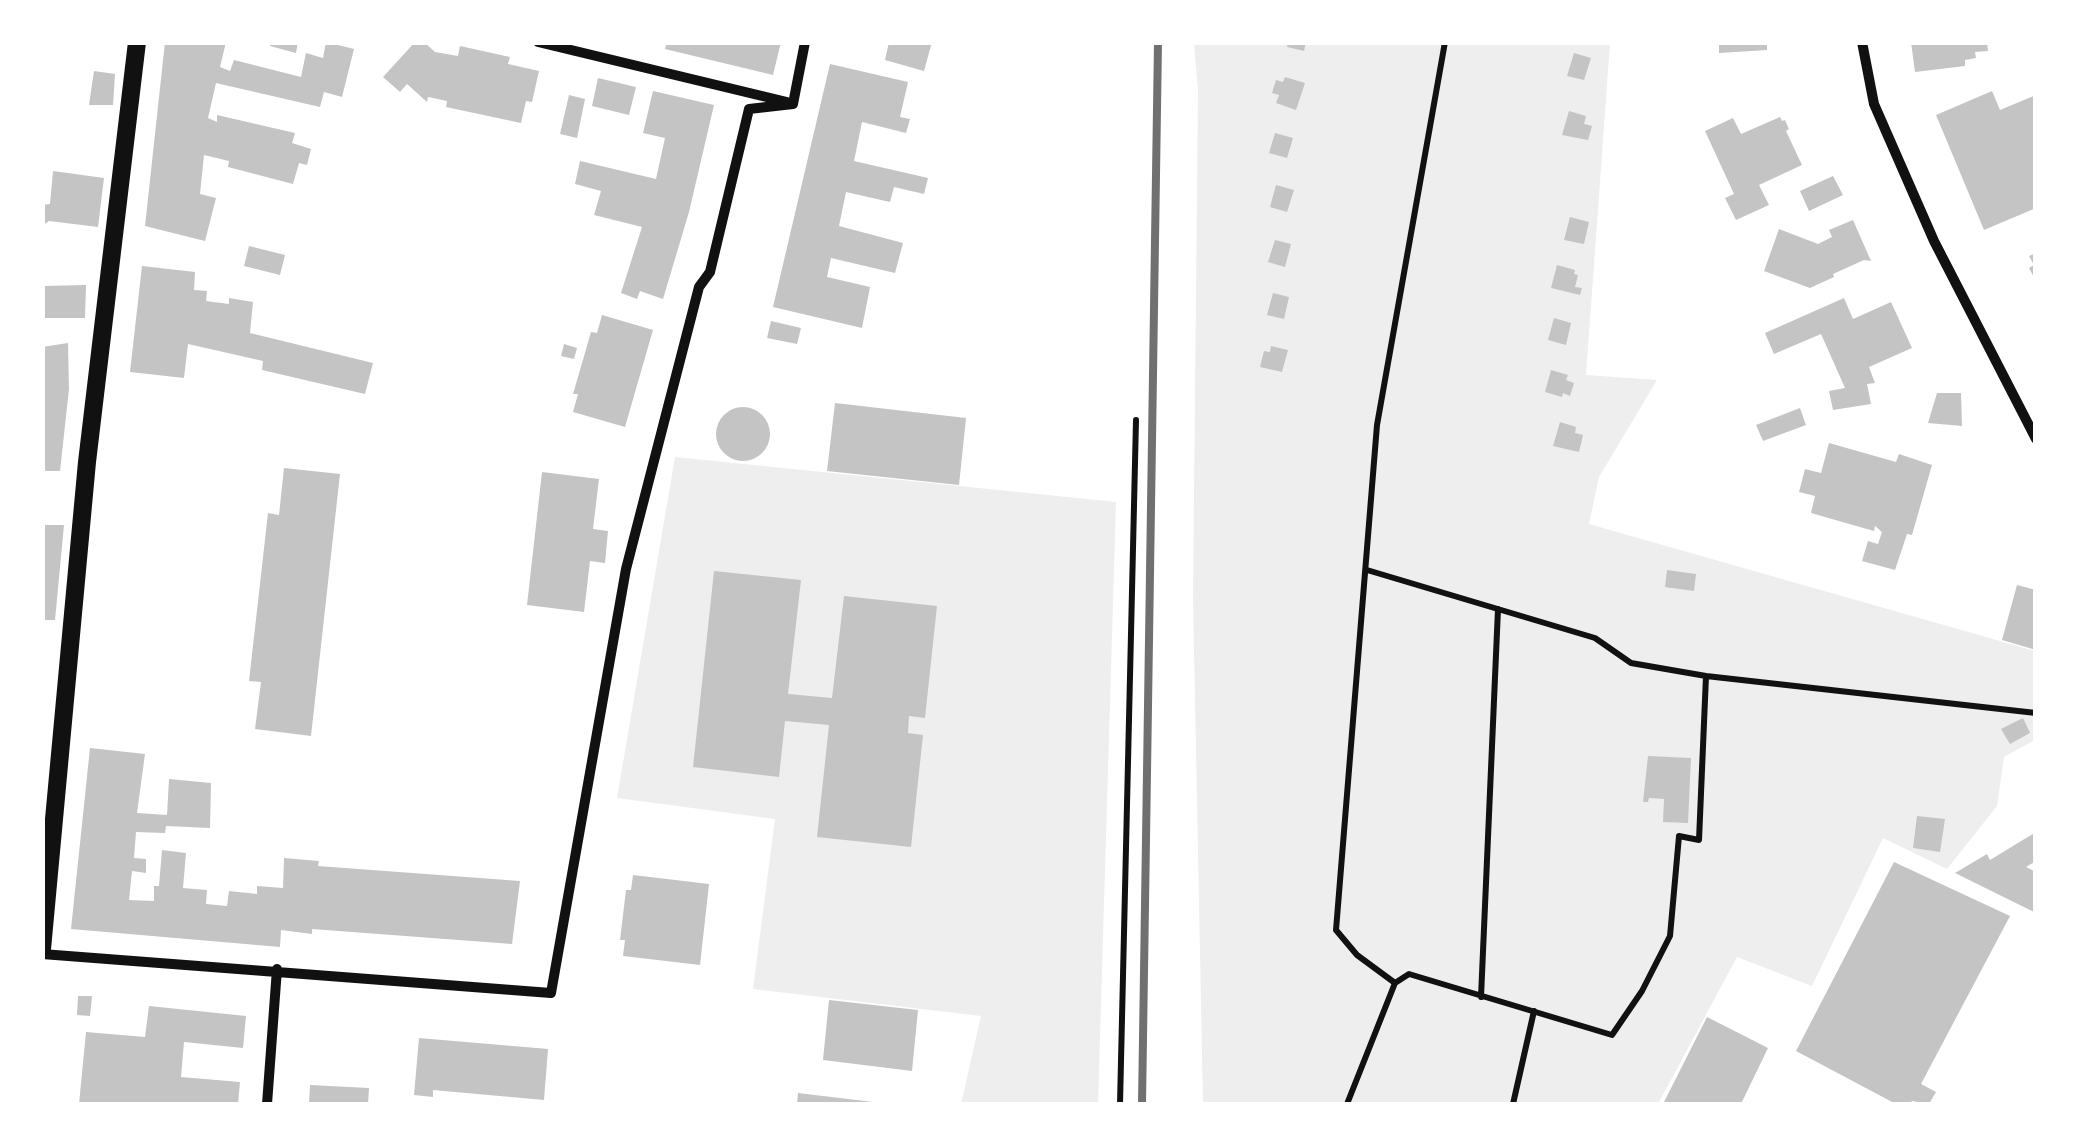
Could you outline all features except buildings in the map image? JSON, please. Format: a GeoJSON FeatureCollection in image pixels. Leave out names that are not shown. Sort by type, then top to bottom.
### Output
{"type":"FeatureCollection","features":[{"type":"Feature","properties":{"kind":"street"},"geometry":{"type":"LineString","coordinates":[[137,42],[86,462],[42,951],[551,992],[626,569],[699,287],[710,272],[749,109],[793,104]]}},
{"type":"Feature","properties":{"kind":"street"},"geometry":{"type":"LineString","coordinates":[[538,42],[793,104]]}},
{"type":"Feature","properties":{"kind":"street"},"geometry":{"type":"LineString","coordinates":[[793,104],[805,42]]}},
{"type":"Feature","properties":{"kind":"street"},"geometry":{"type":"LineString","coordinates":[[1862,42],[1874,104],[1934,241],[2036,440]]}},
{"type":"Feature","properties":{"kind":"street"},"geometry":{"type":"LineString","coordinates":[[267,1104],[277,969]]}},
{"type":"Feature","properties":{"kind":"path"},"geometry":{"type":"LineString","coordinates":[[1395,984],[1357,954],[1336,930],[1377,425],[1445,42]]}},
{"type":"Feature","properties":{"kind":"path"},"geometry":{"type":"LineString","coordinates":[[1120,1104],[1136,420]]}},
{"type":"Feature","properties":{"kind":"path"},"geometry":{"type":"LineString","coordinates":[[1367,570],[1595,638],[1632,663],[1706,676],[2036,713]]}},
{"type":"Feature","properties":{"kind":"path"},"geometry":{"type":"LineString","coordinates":[[1481,997],[1498,608]]}},
{"type":"Feature","properties":{"kind":"path"},"geometry":{"type":"LineString","coordinates":[[1347,1104],[1395,984],[1409,974],[1612,1035],[1642,991],[1670,936],[1680,836],[1699,840],[1706,676]]}},
{"type":"Feature","properties":{"kind":"path"},"geometry":{"type":"LineString","coordinates":[[1513,1104],[1534,1011]]}},
{"type":"Feature","properties":{"kind":"shaded area"},"geometry":{"type":"Polygon","coordinates":[[[1194,43],[1610,43],[1586,375],[1657,380],[1599,477],[1589,524],[2035,651],[2035,740],[2004,757],[1997,806],[1947,869],[1883,838],[1812,986],[1737,957],[1658,1104],[1203,1104],[1193,598],[1198,91],[1194,43]]]}},
{"type":"Feature","properties":{"kind":"shaded area"},"geometry":{"type":"Polygon","coordinates":[[[675,457],[1116,502],[1098,1104],[961,1104],[981,1016],[753,989],[775,819],[617,798],[675,457]]]}},
{"type":"Feature","properties":{"kind":"railway"},"geometry":{"type":"LineString","coordinates":[[1142,1104],[1158,42]]}}]}
